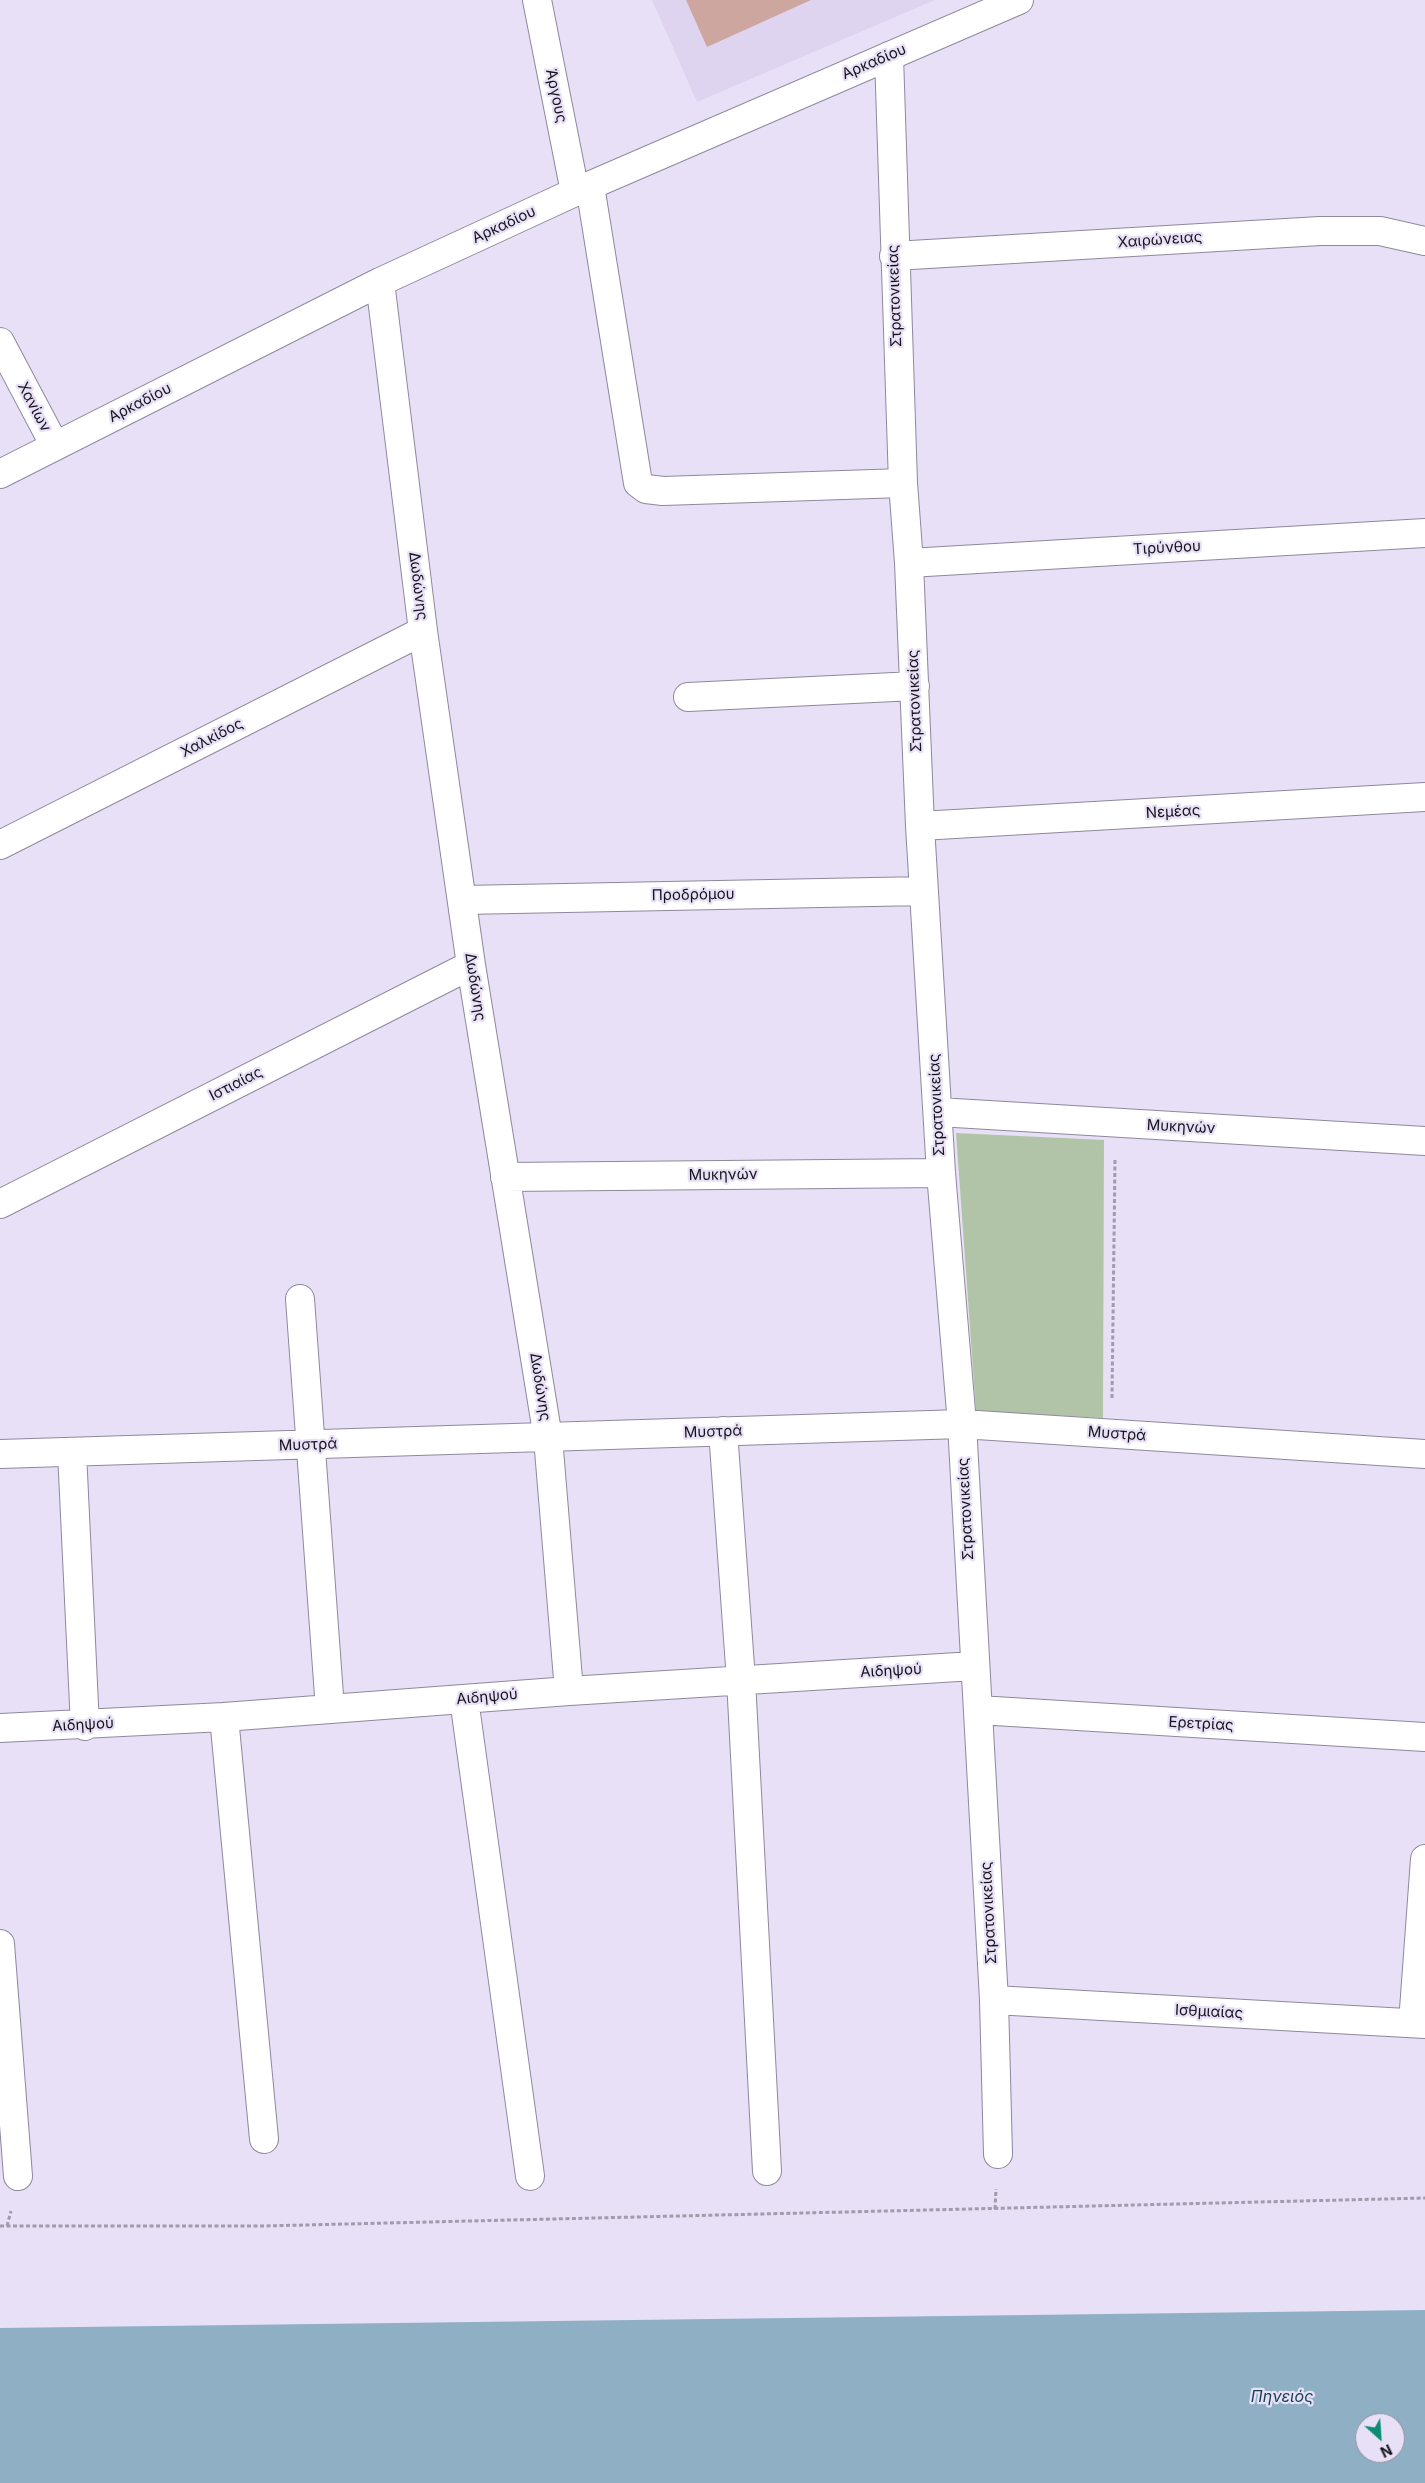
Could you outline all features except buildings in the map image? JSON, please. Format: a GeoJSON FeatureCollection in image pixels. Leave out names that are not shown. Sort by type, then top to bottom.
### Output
{"type":"FeatureCollection","features":[{"type":"Feature","properties":{"kind":"street","name":"Άργους"},"geometry":{"type":"LineString","coordinates":[[537,0],[582,189],[638,483],[646,489],[663,491],[903,483]]}},
{"type":"Feature","properties":{"kind":"street","name":"Αρκαδίου"},"geometry":{"type":"LineString","coordinates":[[0,474],[380,282],[582,189],[1019,0]]}},
{"type":"Feature","properties":{"kind":"street","name":"Στρατονικείας"},"geometry":{"type":"LineString","coordinates":[[889,56],[894,256],[903,483],[909,563],[920,826],[941,1173],[962,1424],[994,2000],[998,2154]]}},
{"type":"Feature","properties":{"kind":"street","name":"Χαιρώνειας"},"geometry":{"type":"LineString","coordinates":[[894,256],[1310,232],[1380,231],[1425,241]]}},
{"type":"Feature","properties":{"kind":"street","name":"Δωδώνης"},"geometry":{"type":"LineString","coordinates":[[380,282],[423,631],[472,965],[548,1438],[569,1691]]}},
{"type":"Feature","properties":{"kind":"street","name":"Χανίων"},"geometry":{"type":"LineString","coordinates":[[0,342],[55,446]]}},
{"type":"Feature","properties":{"kind":"street","name":"Τιρύνθου"},"geometry":{"type":"LineString","coordinates":[[909,563],[1425,533]]}},
{"type":"Feature","properties":{"kind":"street","name":"Χαλκίδος"},"geometry":{"type":"LineString","coordinates":[[0,845],[423,631]]}},
{"type":"Feature","properties":{"kind":"street"},"geometry":{"type":"LineString","coordinates":[[688,698],[914,686]]}},
{"type":"Feature","properties":{"kind":"street","name":"Νεμέας"},"geometry":{"type":"LineString","coordinates":[[920,826],[1425,797]]}},
{"type":"Feature","properties":{"kind":"street","name":"Προδρόμου"},"geometry":{"type":"LineString","coordinates":[[463,900],[924,891]]}},
{"type":"Feature","properties":{"kind":"street","name":"Ιστιαίας"},"geometry":{"type":"LineString","coordinates":[[0,1204],[472,965]]}},
{"type":"Feature","properties":{"kind":"street","name":"Μυκηνών"},"geometry":{"type":"LineString","coordinates":[[938,1112],[1425,1141]]}},
{"type":"Feature","properties":{"kind":"street","name":"Μυκηνών"},"geometry":{"type":"LineString","coordinates":[[506,1177],[941,1173]]}},
{"type":"Feature","properties":{"kind":"street"},"geometry":{"type":"LineString","coordinates":[[300,1298],[330,1709]]}},
{"type":"Feature","properties":{"kind":"street","name":"Μυστρά"},"geometry":{"type":"LineString","coordinates":[[0,1454],[962,1424],[1425,1454]]}},
{"type":"Feature","properties":{"kind":"street"},"geometry":{"type":"LineString","coordinates":[[723,1431],[741,1680],[768,2171]]}},
{"type":"Feature","properties":{"kind":"street"},"geometry":{"type":"LineString","coordinates":[[72,1452],[85,1726]]}},
{"type":"Feature","properties":{"kind":"street","name":"Αιδηψού"},"geometry":{"type":"LineString","coordinates":[[0,1728],[85,1726],[569,1691],[974,1666]]}},
{"type":"Feature","properties":{"kind":"street"},"geometry":{"type":"LineString","coordinates":[[464,1699],[530,2176]]}},
{"type":"Feature","properties":{"kind":"street","name":"Ερετρίας"},"geometry":{"type":"LineString","coordinates":[[978,1710],[1425,1737]]}},
{"type":"Feature","properties":{"kind":"street"},"geometry":{"type":"LineString","coordinates":[[224,1717],[264,2139]]}},
{"type":"Feature","properties":{"kind":"street"},"geometry":{"type":"LineString","coordinates":[[1419,2023],[1425,1859]]}},
{"type":"Feature","properties":{"kind":"street"},"geometry":{"type":"LineString","coordinates":[[0,1944],[18,2176]]}},
{"type":"Feature","properties":{"kind":"street","name":"Ισθμιαίας"},"geometry":{"type":"LineString","coordinates":[[994,2000],[1419,2023]]}},
{"type":"Feature","properties":{"kind":"path"},"geometry":{"type":"LineString","coordinates":[[1111,1433],[1116,1123]]}},
{"type":"Feature","properties":{"kind":"path"},"geometry":{"type":"LineString","coordinates":[[0,2226],[263,2226],[1425,2198]]}},
{"type":"Feature","properties":{"kind":"shaded area"},"geometry":{"type":"Polygon","coordinates":[[[652,0],[935,0],[697,102],[652,0]]]}},
{"type":"Feature","properties":{"kind":"green space"},"geometry":{"type":"Polygon","coordinates":[[[956,1133],[1104,1140],[1103,1418],[976,1411],[956,1133]]]}},
{"type":"Feature","properties":{"kind":"water","name":"Πηνειός"},"geometry":{"type":"Polygon","coordinates":[[[1425,2310],[1425,2483],[0,2483],[0,2328],[1425,2310]]]}}]}
